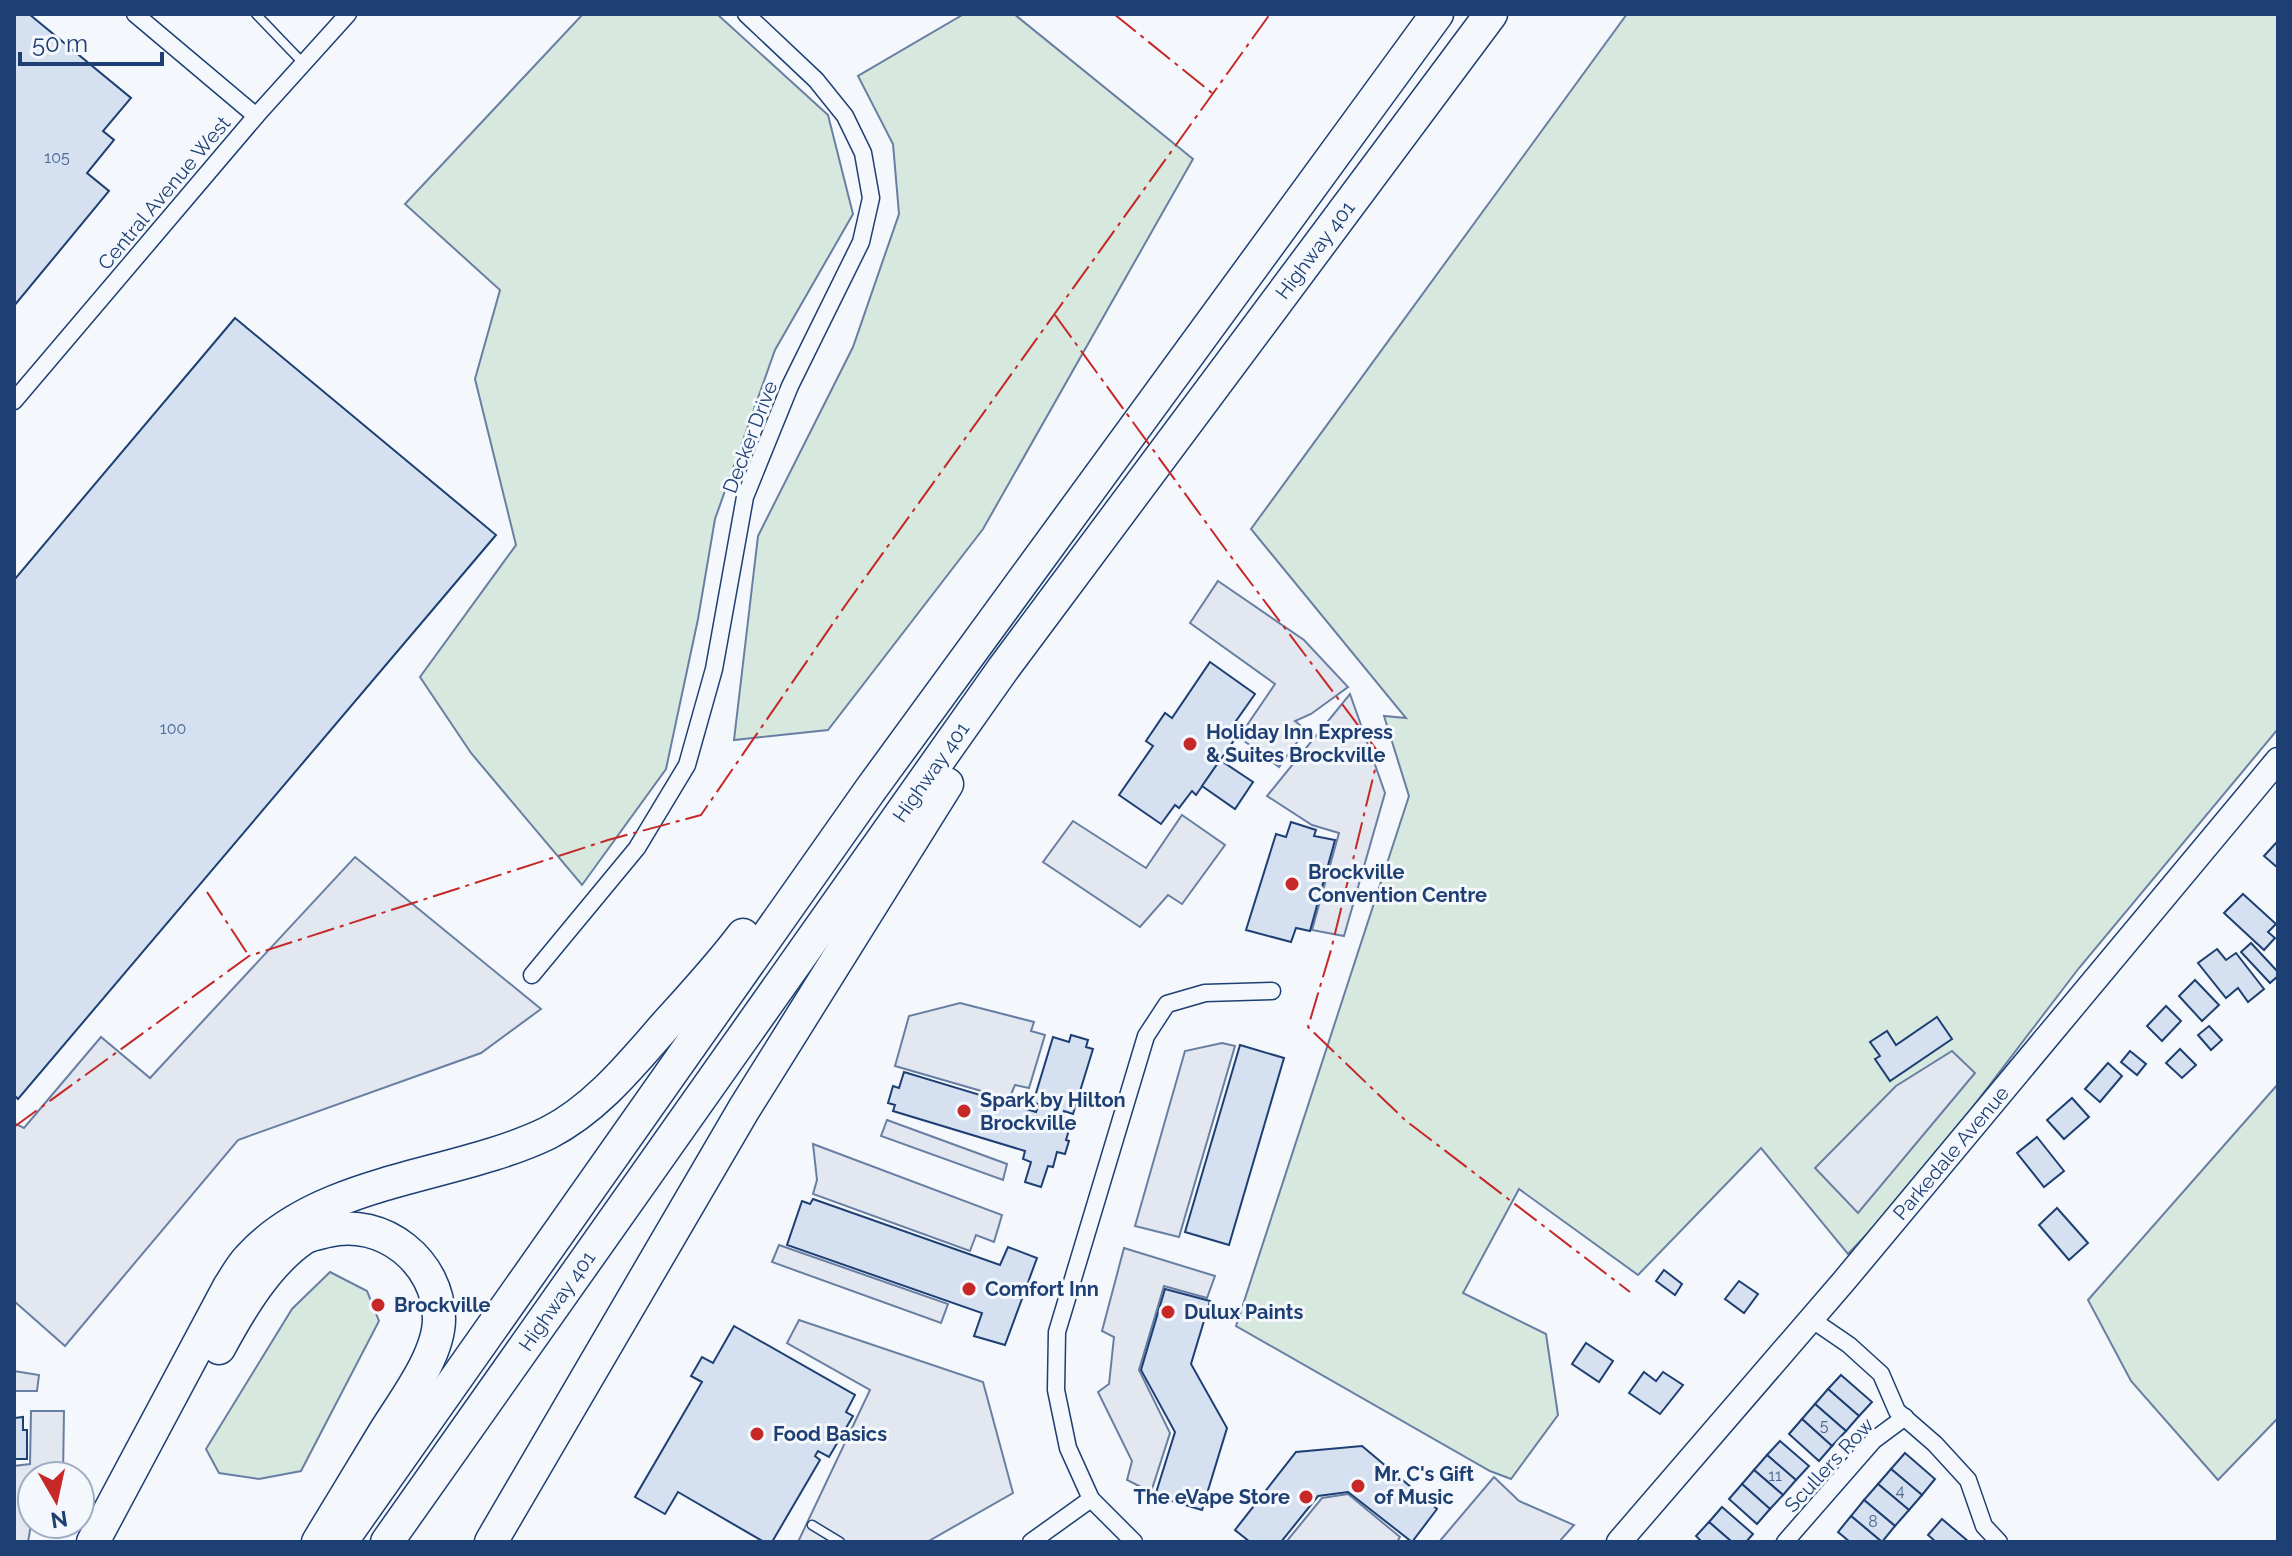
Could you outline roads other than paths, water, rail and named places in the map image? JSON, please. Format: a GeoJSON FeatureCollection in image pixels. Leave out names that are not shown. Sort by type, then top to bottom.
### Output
{"type":"FeatureCollection","features":[{"type":"Feature","properties":{"kind":"highway","name":"Highway 401"},"geometry":{"type":"LineString","coordinates":[[341,1542],[871,789],[1437,14]]}},
{"type":"Feature","properties":{"kind":"highway","name":"Highway 401"},"geometry":{"type":"LineString","coordinates":[[387,1542],[1003,669],[1491,14]]}},
{"type":"Feature","properties":{"kind":"highway"},"geometry":{"type":"LineString","coordinates":[[491,1542],[744,1109],[974,739],[1003,669]]}},
{"type":"Feature","properties":{"kind":"highway"},"geometry":{"type":"LineString","coordinates":[[93,1542],[229,1287],[249,1258],[279,1232],[333,1202],[489,1157],[550,1132],[585,1108],[620,1077],[723,962],[836,816],[871,789]]}},
{"type":"Feature","properties":{"kind":"highway"},"geometry":{"type":"LineString","coordinates":[[118,1542],[227,1333],[270,1269],[306,1236],[339,1228],[364,1230],[381,1234],[416,1258],[428,1273],[439,1320],[426,1364],[318,1542]]}},
{"type":"Feature","properties":{"kind":"street"},"geometry":{"type":"LineString","coordinates":[[135,14],[256,116]]}},
{"type":"Feature","properties":{"kind":"street","name":"Central Avenue West"},"geometry":{"type":"LineString","coordinates":[[14,401],[256,116],[348,14]]}},
{"type":"Feature","properties":{"kind":"street","name":"Decker Drive"},"geometry":{"type":"LineString","coordinates":[[532,975],[637,848],[687,765],[714,669],[745,497],[790,386],[861,242],[871,198],[863,153],[845,116],[816,80],[746,14]]}},
{"type":"Feature","properties":{"kind":"street","name":"Parkedale Avenue"},"geometry":{"type":"LineString","coordinates":[[1619,1542],[1811,1319],[2278,760]]}},
{"type":"Feature","properties":{"kind":"street"},"geometry":{"type":"LineString","coordinates":[[1134,1542],[1091,1499],[1068,1448],[1056,1390],[1057,1332],[1146,1036],[1167,1004],[1205,993],[1272,991]]}},
{"type":"Feature","properties":{"kind":"street"},"geometry":{"type":"LineString","coordinates":[[1811,1319],[1849,1345],[1881,1374],[1897,1411],[1935,1444],[1968,1480],[1984,1526],[1999,1542]]}},
{"type":"Feature","properties":{"kind":"street","name":"Scullers Row"},"geometry":{"type":"LineString","coordinates":[[1785,1542],[1874,1440],[1905,1417]]}},
{"type":"Feature","properties":{"kind":"street"},"geometry":{"type":"LineString","coordinates":[[1031,1542],[1091,1499]]}},
{"type":"Feature","properties":{"kind":"lane"},"geometry":{"type":"LineString","coordinates":[[256,14],[303,64]]}},
{"type":"Feature","properties":{"kind":"lane"},"geometry":{"type":"LineString","coordinates":[[812,1525],[840,1542]]}},
{"type":"Feature","properties":{"kind":"place","name":"Holiday Inn Express & Suites Brockville"},"geometry":{"type":"Point","coordinates":[1190,744]}},
{"type":"Feature","properties":{"kind":"place","name":"Brockville Convention Centre"},"geometry":{"type":"Point","coordinates":[1292,884]}},
{"type":"Feature","properties":{"kind":"place","name":"Spark by Hilton Brockville"},"geometry":{"type":"Point","coordinates":[964,1111]}},
{"type":"Feature","properties":{"kind":"place","name":"Comfort Inn"},"geometry":{"type":"Point","coordinates":[969,1289]}},
{"type":"Feature","properties":{"kind":"place","name":"Brockville"},"geometry":{"type":"Point","coordinates":[378,1305]}},
{"type":"Feature","properties":{"kind":"place","name":"Dulux Paints"},"geometry":{"type":"Point","coordinates":[1168,1312]}},
{"type":"Feature","properties":{"kind":"place","name":"Food Basics"},"geometry":{"type":"Point","coordinates":[757,1434]}},
{"type":"Feature","properties":{"kind":"place","name":"Mr. C's Gift of Music"},"geometry":{"type":"Point","coordinates":[1358,1486]}},
{"type":"Feature","properties":{"kind":"place","name":"The eVape Store"},"geometry":{"type":"Point","coordinates":[1306,1497]}}]}
